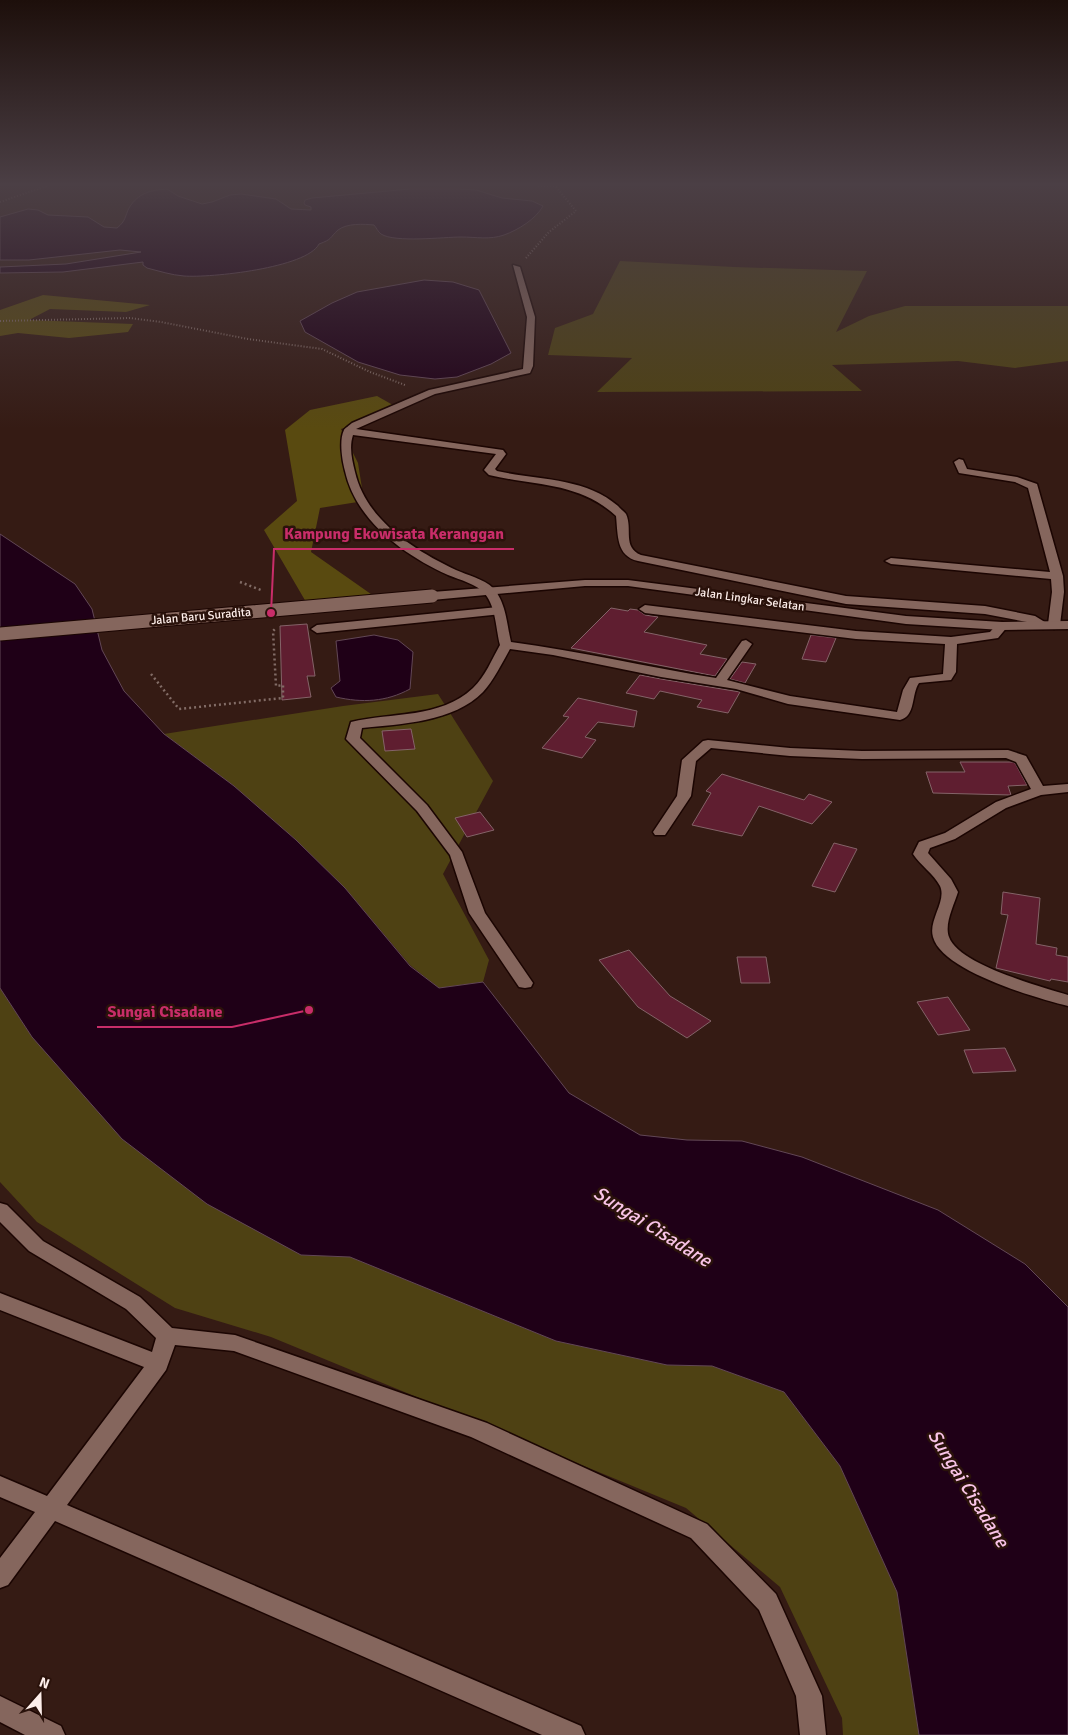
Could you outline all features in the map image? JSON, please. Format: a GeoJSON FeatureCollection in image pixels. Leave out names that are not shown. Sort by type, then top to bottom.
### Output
{"type":"FeatureCollection","features":[{"type":"Feature","properties":{"kind":"street"},"geometry":{"type":"LineString","coordinates":[[516,267],[531,317],[529,366],[527,371],[521,374],[432,392],[366,418],[348,431],[345,441],[349,473],[354,489],[368,512],[388,532],[416,552],[488,591],[498,611],[506,646],[478,690],[454,706],[422,717],[356,725],[353,739],[422,808],[457,855],[477,913],[524,983]]}},
{"type":"Feature","properties":{"kind":"street"},"geometry":{"type":"LineString","coordinates":[[348,431],[499,452],[501,454],[489,470],[493,473],[573,486],[592,492],[620,514],[623,525],[623,542],[626,551],[633,557],[846,600],[986,610],[1049,625],[1058,592],[1056,576],[1032,486],[1027,482],[972,474],[963,471],[959,462]]}},
{"type":"Feature","properties":{"kind":"street"},"geometry":{"type":"LineString","coordinates":[[892,561],[1056,576]]}},
{"type":"Feature","properties":{"kind":"street","name":"Jalan Lingkar Selatan"},"geometry":{"type":"LineString","coordinates":[[432,596],[585,583],[628,584],[720,594],[906,620],[1002,626],[1068,625]]}},
{"type":"Feature","properties":{"kind":"street","name":"Jalan Baru Suradita"},"geometry":{"type":"LineString","coordinates":[[0,634],[432,596]]}},
{"type":"Feature","properties":{"kind":"street"},"geometry":{"type":"LineString","coordinates":[[645,609],[856,635],[951,641],[987,637],[994,634],[1002,626]]}},
{"type":"Feature","properties":{"kind":"street"},"geometry":{"type":"LineString","coordinates":[[317,629],[498,611]]}},
{"type":"Feature","properties":{"kind":"street"},"geometry":{"type":"LineString","coordinates":[[506,646],[553,651],[661,673],[720,681],[751,687],[777,698],[788,700],[900,716],[904,713],[910,683],[916,679],[947,677],[950,672],[951,641]]}},
{"type":"Feature","properties":{"kind":"street"},"geometry":{"type":"LineString","coordinates":[[720,681],[746,644]]}},
{"type":"Feature","properties":{"kind":"street"},"geometry":{"type":"LineString","coordinates":[[660,832],[684,796],[690,760],[708,744],[790,752],[862,755],[1008,754],[1021,759],[1040,791]]}},
{"type":"Feature","properties":{"kind":"street"},"geometry":{"type":"LineString","coordinates":[[1068,788],[1040,791],[1001,805],[950,836],[924,845],[920,854],[946,882],[950,892],[940,926],[941,938],[954,955],[980,971],[1068,1001]]}},
{"type":"Feature","properties":{"kind":"street"},"geometry":{"type":"LineString","coordinates":[[0,1210],[36,1246],[134,1303],[168,1336],[235,1343],[479,1430],[698,1531],[768,1602],[809,1696],[813,1735]]}},
{"type":"Feature","properties":{"kind":"street"},"geometry":{"type":"LineString","coordinates":[[0,1301],[159,1364]]}},
{"type":"Feature","properties":{"kind":"street"},"geometry":{"type":"LineString","coordinates":[[0,1577],[159,1364],[168,1336]]}},
{"type":"Feature","properties":{"kind":"street"},"geometry":{"type":"LineString","coordinates":[[0,1486],[572,1735]]}},
{"type":"Feature","properties":{"kind":"street"},"geometry":{"type":"LineString","coordinates":[[0,1709],[52,1735]]}},
{"type":"Feature","properties":{"kind":"path"},"geometry":{"type":"LineString","coordinates":[[0,321],[102,318],[161,322],[248,339],[322,349],[370,372],[432,392]]}},
{"type":"Feature","properties":{"kind":"path"},"geometry":{"type":"LineString","coordinates":[[151,674],[179,709],[283,698],[283,686],[276,686],[273,640],[273,631],[279,624]]}},
{"type":"Feature","properties":{"kind":"shaded area"},"geometry":{"type":"Polygon","coordinates":[[[617,267],[733,267],[867,271],[836,332],[869,316],[905,306],[1068,306],[1068,361],[1015,368],[958,361],[832,365],[862,391],[597,392],[632,358],[548,355],[555,328],[593,314],[617,267]]]}},
{"type":"Feature","properties":{"kind":"shaded area"},"geometry":{"type":"Polygon","coordinates":[[[43,295],[150,305],[126,312],[50,309],[29,320],[133,324],[128,332],[69,338],[18,333],[0,336],[0,310],[43,295]]]}},
{"type":"Feature","properties":{"kind":"shaded area"},"geometry":{"type":"Polygon","coordinates":[[[377,396],[400,409],[341,429],[358,463],[364,501],[320,508],[311,552],[378,599],[313,614],[264,530],[297,501],[285,430],[310,410],[377,396]]]}},
{"type":"Feature","properties":{"kind":"shaded area"},"geometry":{"type":"Polygon","coordinates":[[[438,694],[493,781],[443,874],[489,960],[483,982],[439,988],[410,965],[345,888],[296,840],[234,786],[164,734],[343,706],[438,694]]]}},
{"type":"Feature","properties":{"kind":"shaded area"},"geometry":{"type":"Polygon","coordinates":[[[0,988],[32,1037],[301,1255],[350,1257],[556,1341],[667,1365],[712,1366],[784,1392],[840,1466],[897,1592],[919,1735],[843,1735],[842,1718],[780,1587],[686,1508],[271,1337],[175,1308],[37,1222],[0,1182],[0,988]]]}},
{"type":"Feature","properties":{"kind":"water"},"geometry":{"type":"Polygon","coordinates":[[[0,267],[103,267],[63,272],[0,273],[0,267]]]}},
{"type":"Feature","properties":{"kind":"water"},"geometry":{"type":"Polygon","coordinates":[[[146,267],[270,267],[235,273],[197,276],[165,273],[146,267]]]}},
{"type":"Feature","properties":{"kind":"water"},"geometry":{"type":"Polygon","coordinates":[[[424,280],[453,282],[479,290],[511,353],[491,364],[457,377],[435,379],[400,375],[358,362],[305,332],[300,321],[332,303],[357,292],[424,280]]]}},
{"type":"Feature","properties":{"kind":"water"},"geometry":{"type":"Polygon","coordinates":[[[0,534],[75,584],[92,609],[102,650],[124,691],[164,734],[234,786],[296,840],[345,888],[410,966],[439,988],[483,982],[569,1093],[640,1135],[687,1140],[742,1141],[802,1157],[938,1210],[1025,1264],[1068,1307],[1068,1735],[919,1735],[897,1592],[840,1466],[784,1392],[712,1366],[667,1365],[556,1341],[350,1257],[301,1255],[207,1204],[122,1139],[32,1037],[0,988],[0,534]]]}},
{"type":"Feature","properties":{"kind":"water"},"geometry":{"type":"Polygon","coordinates":[[[374,635],[398,640],[413,652],[410,689],[392,697],[365,701],[336,697],[331,688],[340,681],[336,641],[374,635]]]}},
{"type":"Feature","properties":{"kind":"building"},"geometry":{"type":"Polygon","coordinates":[[[611,608],[628,611],[630,609],[638,610],[645,615],[658,617],[644,632],[707,645],[700,654],[727,659],[715,676],[571,648],[611,608]]]}},
{"type":"Feature","properties":{"kind":"building"},"geometry":{"type":"Polygon","coordinates":[[[307,624],[315,676],[307,676],[311,697],[282,700],[280,626],[307,624]]]}},
{"type":"Feature","properties":{"kind":"building"},"geometry":{"type":"Polygon","coordinates":[[[811,635],[836,638],[826,662],[802,659],[811,635]]]}},
{"type":"Feature","properties":{"kind":"building"},"geometry":{"type":"Polygon","coordinates":[[[742,662],[756,664],[745,683],[730,679],[742,662]]]}},
{"type":"Feature","properties":{"kind":"building"},"geometry":{"type":"Polygon","coordinates":[[[640,675],[740,692],[728,713],[697,707],[702,700],[660,691],[654,699],[626,693],[640,675]]]}},
{"type":"Feature","properties":{"kind":"building"},"geometry":{"type":"Polygon","coordinates":[[[578,698],[637,711],[634,727],[598,722],[585,737],[596,740],[582,758],[542,748],[569,717],[563,716],[578,698]]]}},
{"type":"Feature","properties":{"kind":"building"},"geometry":{"type":"Polygon","coordinates":[[[411,729],[415,749],[385,751],[382,731],[411,729]]]}},
{"type":"Feature","properties":{"kind":"building"},"geometry":{"type":"Polygon","coordinates":[[[960,762],[1015,763],[1027,785],[1008,786],[1011,795],[933,793],[926,772],[965,772],[960,762]]]}},
{"type":"Feature","properties":{"kind":"building"},"geometry":{"type":"Polygon","coordinates":[[[722,774],[804,800],[809,794],[832,802],[812,824],[759,806],[742,836],[692,825],[711,793],[706,791],[722,774]]]}},
{"type":"Feature","properties":{"kind":"building"},"geometry":{"type":"Polygon","coordinates":[[[480,812],[494,830],[467,837],[455,818],[480,812]]]}},
{"type":"Feature","properties":{"kind":"building"},"geometry":{"type":"Polygon","coordinates":[[[834,843],[857,849],[835,892],[812,886],[834,843]]]}},
{"type":"Feature","properties":{"kind":"building"},"geometry":{"type":"Polygon","coordinates":[[[1003,892],[1040,898],[1036,944],[1057,948],[1056,955],[1068,957],[1068,982],[1051,979],[1050,981],[996,968],[1008,915],[1001,914],[1003,892]]]}},
{"type":"Feature","properties":{"kind":"building"},"geometry":{"type":"Polygon","coordinates":[[[629,950],[670,996],[711,1021],[687,1038],[638,1007],[599,960],[629,950]]]}},
{"type":"Feature","properties":{"kind":"building"},"geometry":{"type":"Polygon","coordinates":[[[737,957],[766,957],[770,983],[741,983],[737,957]]]}},
{"type":"Feature","properties":{"kind":"building"},"geometry":{"type":"Polygon","coordinates":[[[948,997],[970,1030],[938,1035],[917,1002],[948,997]]]}},
{"type":"Feature","properties":{"kind":"building"},"geometry":{"type":"Polygon","coordinates":[[[1005,1048],[1016,1071],[973,1073],[964,1050],[1005,1048]]]}},
{"type":"Feature","properties":{"kind":"place","name":"Kampung Ekowisata Keranggan"},"geometry":{"type":"Point","coordinates":[271,613]}},
{"type":"Feature","properties":{"kind":"place","name":"Sungai Cisadane"},"geometry":{"type":"Point","coordinates":[309,1010]}}]}
